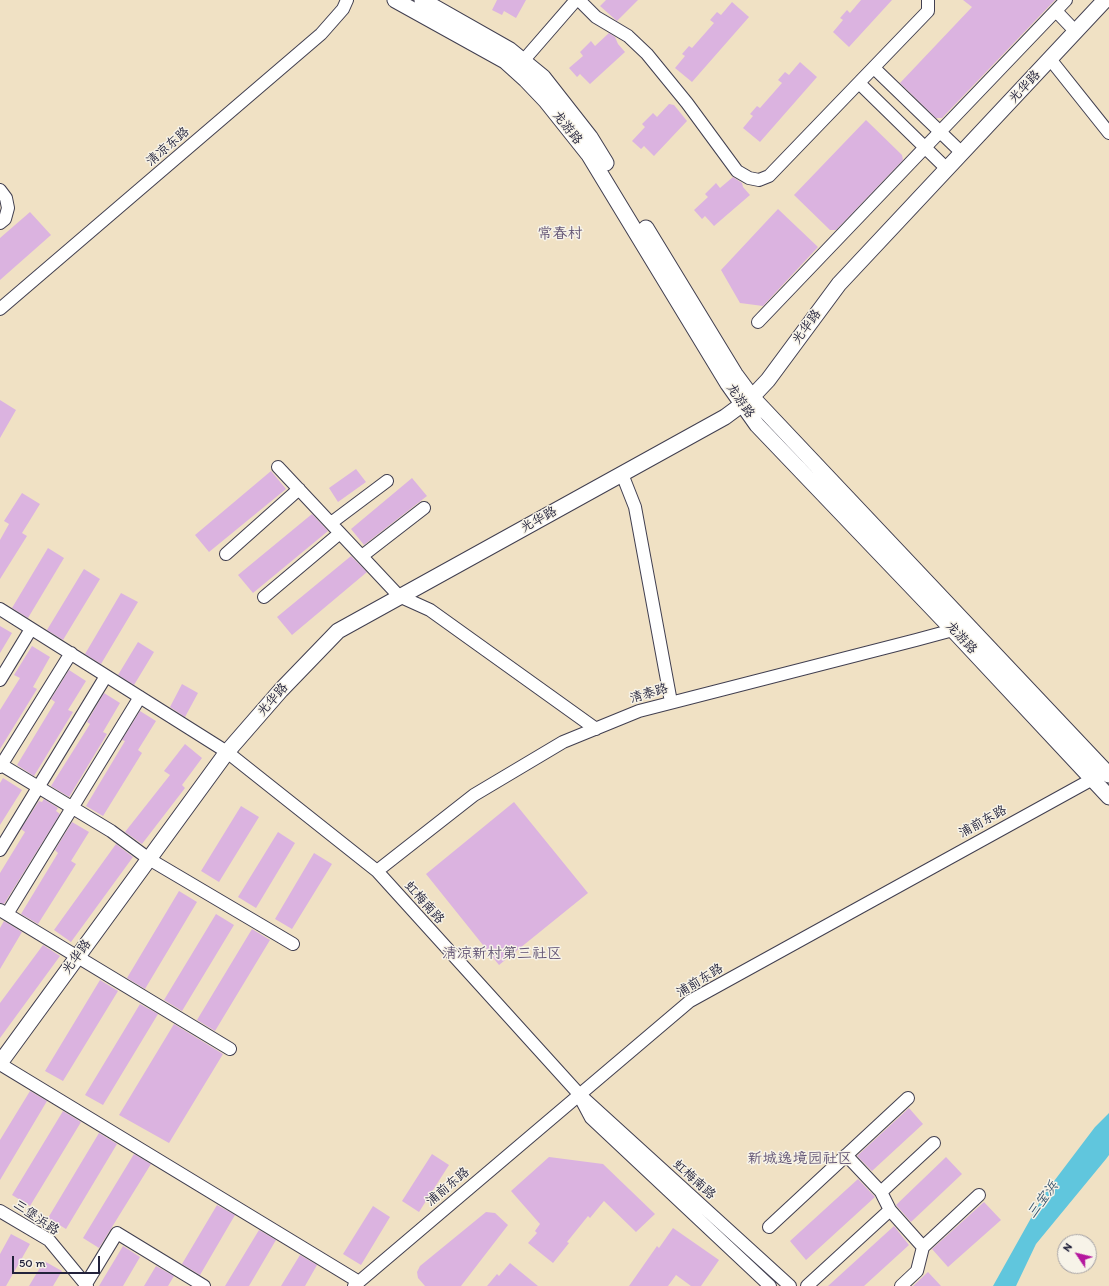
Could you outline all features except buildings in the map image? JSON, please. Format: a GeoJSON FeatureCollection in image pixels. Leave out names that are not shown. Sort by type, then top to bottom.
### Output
{"type":"FeatureCollection","features":[{"type":"Feature","properties":{"kind":"main road","name":"龙游路"},"geometry":{"type":"LineString","coordinates":[[395,0],[505,61],[546,101],[589,155],[747,401],[958,625],[1108,773]]}},
{"type":"Feature","properties":{"kind":"main road","name":"龙游路"},"geometry":{"type":"LineString","coordinates":[[422,0],[510,50],[543,77],[590,137],[735,374],[747,401]]}},
{"type":"Feature","properties":{"kind":"main road","name":"光华路"},"geometry":{"type":"LineString","coordinates":[[0,1063],[228,752],[281,690],[338,631],[725,417],[747,401],[768,380],[839,284],[1105,0]]}},
{"type":"Feature","properties":{"kind":"main road","name":"龙游路"},"geometry":{"type":"LineString","coordinates":[[958,625],[1109,797]]}},
{"type":"Feature","properties":{"kind":"street","name":"清凉东路"},"geometry":{"type":"LineString","coordinates":[[0,309],[321,34],[343,9],[347,0]]}},
{"type":"Feature","properties":{"kind":"street"},"geometry":{"type":"LineString","coordinates":[[523,60],[576,0]]}},
{"type":"Feature","properties":{"kind":"street"},"geometry":{"type":"LineString","coordinates":[[579,0],[596,17],[628,36],[648,54],[687,103],[737,171],[749,178],[760,180],[769,176],[928,11],[928,0]]}},
{"type":"Feature","properties":{"kind":"street"},"geometry":{"type":"LineString","coordinates":[[758,322],[1066,0]]}},
{"type":"Feature","properties":{"kind":"street"},"geometry":{"type":"LineString","coordinates":[[1056,11],[1076,32]]}},
{"type":"Feature","properties":{"kind":"street"},"geometry":{"type":"LineString","coordinates":[[1050,59],[1109,132]]}},
{"type":"Feature","properties":{"kind":"street"},"geometry":{"type":"LineString","coordinates":[[874,68],[962,153]]}},
{"type":"Feature","properties":{"kind":"street"},"geometry":{"type":"LineString","coordinates":[[859,83],[947,169]]}},
{"type":"Feature","properties":{"kind":"street"},"geometry":{"type":"LineString","coordinates":[[0,190],[6,198],[8,208],[5,219],[0,223]]}},
{"type":"Feature","properties":{"kind":"street"},"geometry":{"type":"LineString","coordinates":[[278,467],[399,596],[430,610],[596,729]]}},
{"type":"Feature","properties":{"kind":"street"},"geometry":{"type":"LineString","coordinates":[[622,474],[635,507],[670,702]]}},
{"type":"Feature","properties":{"kind":"street"},"geometry":{"type":"LineString","coordinates":[[331,523],[387,481]]}},
{"type":"Feature","properties":{"kind":"street"},"geometry":{"type":"LineString","coordinates":[[226,554],[299,489]]}},
{"type":"Feature","properties":{"kind":"street"},"geometry":{"type":"LineString","coordinates":[[362,556],[424,508]]}},
{"type":"Feature","properties":{"kind":"street"},"geometry":{"type":"LineString","coordinates":[[264,597],[340,533]]}},
{"type":"Feature","properties":{"kind":"street","name":"虹梅南路"},"geometry":{"type":"LineString","coordinates":[[0,609],[228,752],[377,872],[579,1094],[790,1286]]}},
{"type":"Feature","properties":{"kind":"street","name":"清泰路"},"geometry":{"type":"LineString","coordinates":[[377,872],[474,796],[563,742],[639,711],[958,625]]}},
{"type":"Feature","properties":{"kind":"street"},"geometry":{"type":"LineString","coordinates":[[0,680],[32,629]]}},
{"type":"Feature","properties":{"kind":"street"},"geometry":{"type":"LineString","coordinates":[[71,653],[0,766],[111,831],[149,859],[293,944]]}},
{"type":"Feature","properties":{"kind":"street"},"geometry":{"type":"LineString","coordinates":[[0,850],[106,676]]}},
{"type":"Feature","properties":{"kind":"street"},"geometry":{"type":"LineString","coordinates":[[140,697],[72,808],[4,912],[230,1049]]}},
{"type":"Feature","properties":{"kind":"street","name":"浦前东路"},"geometry":{"type":"LineString","coordinates":[[357,1284],[690,1001],[1091,778],[1108,773]]}},
{"type":"Feature","properties":{"kind":"street"},"geometry":{"type":"LineString","coordinates":[[0,1063],[357,1284]]}},
{"type":"Feature","properties":{"kind":"street","name":"虹梅南路"},"geometry":{"type":"LineString","coordinates":[[579,1094],[591,1118],[770,1286]]}},
{"type":"Feature","properties":{"kind":"street"},"geometry":{"type":"LineString","coordinates":[[770,1227],[908,1098]]}},
{"type":"Feature","properties":{"kind":"street"},"geometry":{"type":"LineString","coordinates":[[881,1192],[934,1143]]}},
{"type":"Feature","properties":{"kind":"street"},"geometry":{"type":"LineString","coordinates":[[846,1156],[881,1192],[890,1210],[923,1247]]}},
{"type":"Feature","properties":{"kind":"street"},"geometry":{"type":"LineString","coordinates":[[901,1286],[917,1272],[923,1247],[979,1195]]}},
{"type":"Feature","properties":{"kind":"street"},"geometry":{"type":"LineString","coordinates":[[807,1286],[890,1210]]}},
{"type":"Feature","properties":{"kind":"street","name":"三堡浜路"},"geometry":{"type":"LineString","coordinates":[[0,1211],[49,1240],[87,1285]]}},
{"type":"Feature","properties":{"kind":"street"},"geometry":{"type":"LineString","coordinates":[[87,1285],[117,1232],[204,1286]]}},
{"type":"Feature","properties":{"kind":"water","name":"三宝浜"},"geometry":{"type":"Polygon","coordinates":[[[1109,1113],[1109,1155],[1036,1244],[1016,1286],[993,1286],[1045,1193],[1095,1127],[1109,1113]]]}},
{"type":"Feature","properties":{"kind":"district","name":"常春村"},"geometry":{"type":"Point","coordinates":[560,234]}},
{"type":"Feature","properties":{"kind":"district","name":"清凉新村第三社区"},"geometry":{"type":"Point","coordinates":[502,954]}},
{"type":"Feature","properties":{"kind":"district","name":"新城逸境园社区"},"geometry":{"type":"Point","coordinates":[800,1159]}}]}
